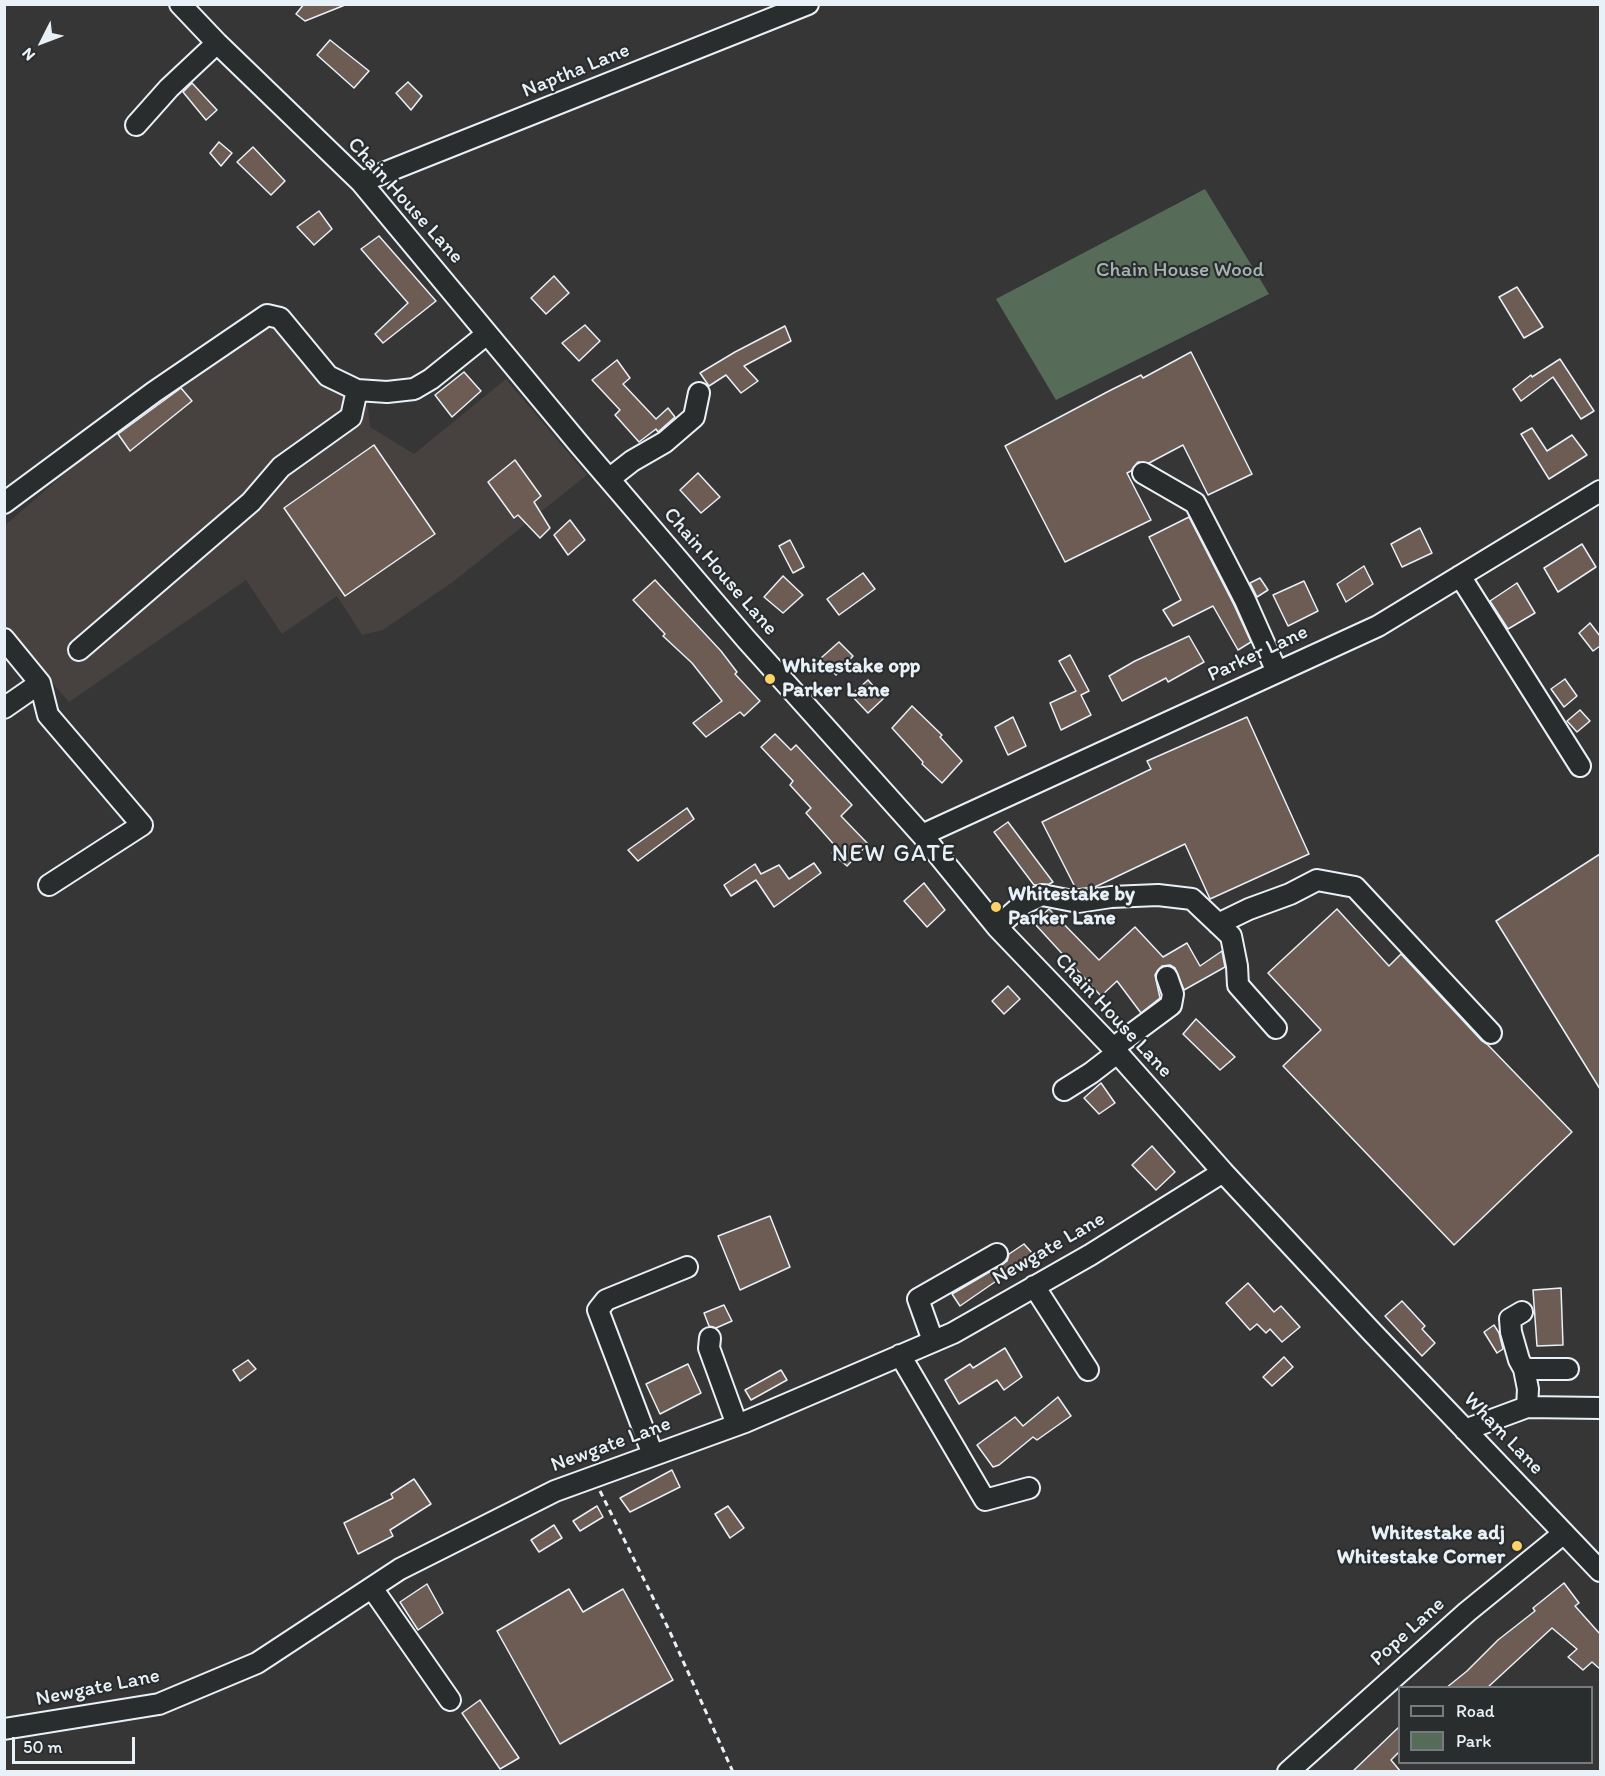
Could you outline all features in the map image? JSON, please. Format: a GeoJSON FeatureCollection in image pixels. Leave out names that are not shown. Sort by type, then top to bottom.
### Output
{"type":"FeatureCollection","features":[{"type":"Feature","properties":{"kind":"street","name":"Chain House Lane"},"geometry":{"type":"LineString","coordinates":[[180,4],[217,43],[361,182],[609,479],[746,639],[922,835],[997,927],[1115,1050],[1223,1172],[1370,1330]]}},
{"type":"Feature","properties":{"kind":"street","name":"Naptha Lane"},"geometry":{"type":"LineString","coordinates":[[361,182],[786,9],[808,4]]}},
{"type":"Feature","properties":{"kind":"street"},"geometry":{"type":"LineString","coordinates":[[136,125],[169,88],[217,43]]}},
{"type":"Feature","properties":{"kind":"street"},"geometry":{"type":"LineString","coordinates":[[4,503],[154,392],[267,315],[280,318],[328,376],[357,390],[387,392],[414,389],[431,379],[487,334]]}},
{"type":"Feature","properties":{"kind":"street"},"geometry":{"type":"LineString","coordinates":[[79,650],[251,502],[280,467],[351,417],[357,390]]}},
{"type":"Feature","properties":{"kind":"street"},"geometry":{"type":"LineString","coordinates":[[609,479],[632,461],[665,442],[694,417],[699,393]]}},
{"type":"Feature","properties":{"kind":"street"},"geometry":{"type":"LineString","coordinates":[[1143,473],[1195,503],[1245,600],[1277,672]]}},
{"type":"Feature","properties":{"kind":"street","name":"Parker Lane"},"geometry":{"type":"LineString","coordinates":[[922,835],[1378,626],[1600,491]]}},
{"type":"Feature","properties":{"kind":"street"},"geometry":{"type":"LineString","coordinates":[[1460,576],[1580,766]]}},
{"type":"Feature","properties":{"kind":"street"},"geometry":{"type":"LineString","coordinates":[[4,639],[40,683],[48,715],[142,825],[49,885]]}},
{"type":"Feature","properties":{"kind":"street"},"geometry":{"type":"LineString","coordinates":[[7,702],[40,683]]}},
{"type":"Feature","properties":{"kind":"street"},"geometry":{"type":"LineString","coordinates":[[1218,924],[1249,909],[1290,894],[1317,880],[1355,887],[1491,1033]]}},
{"type":"Feature","properties":{"kind":"street"},"geometry":{"type":"LineString","coordinates":[[997,927],[1023,904],[1042,895],[1078,902],[1111,897],[1158,895],[1192,899],[1231,936],[1238,986],[1276,1028]]}},
{"type":"Feature","properties":{"kind":"street"},"geometry":{"type":"LineString","coordinates":[[1064,1090],[1092,1073],[1115,1050],[1171,1005],[1173,994],[1167,977]]}},
{"type":"Feature","properties":{"kind":"street","name":"Newgate Lane"},"geometry":{"type":"LineString","coordinates":[[4,1729],[159,1704],[257,1663],[400,1569],[555,1491],[737,1425],[953,1333],[1090,1254],[1223,1172]]}},
{"type":"Feature","properties":{"kind":"street"},"geometry":{"type":"LineString","coordinates":[[933,1341],[918,1299],[997,1254]]}},
{"type":"Feature","properties":{"kind":"street"},"geometry":{"type":"LineString","coordinates":[[653,1455],[598,1310],[606,1300],[687,1267]]}},
{"type":"Feature","properties":{"kind":"street"},"geometry":{"type":"LineString","coordinates":[[1034,1286],[1088,1370]]}},
{"type":"Feature","properties":{"kind":"street"},"geometry":{"type":"LineString","coordinates":[[1522,1311],[1510,1319],[1514,1346],[1524,1369],[1528,1389],[1527,1407]]}},
{"type":"Feature","properties":{"kind":"street","name":"Wham Lane"},"geometry":{"type":"LineString","coordinates":[[1370,1330],[1600,1571]]}},
{"type":"Feature","properties":{"kind":"street"},"geometry":{"type":"LineString","coordinates":[[710,1338],[709,1348],[737,1425]]}},
{"type":"Feature","properties":{"kind":"street"},"geometry":{"type":"LineString","coordinates":[[900,1355],[985,1500],[1029,1488]]}},
{"type":"Feature","properties":{"kind":"street"},"geometry":{"type":"LineString","coordinates":[[1524,1369],[1568,1369]]}},
{"type":"Feature","properties":{"kind":"street"},"geometry":{"type":"LineString","coordinates":[[1466,1430],[1527,1407],[1600,1408]]}},
{"type":"Feature","properties":{"kind":"street","name":"Pope Lane"},"geometry":{"type":"LineString","coordinates":[[1288,1772],[1467,1612],[1564,1533]]}},
{"type":"Feature","properties":{"kind":"street"},"geometry":{"type":"LineString","coordinates":[[372,1588],[450,1700]]}},
{"type":"Feature","properties":{"kind":"path"},"geometry":{"type":"LineString","coordinates":[[594,1478],[670,1632],[733,1772]]}},
{"type":"Feature","properties":{"kind":"shaded area"},"geometry":{"type":"Polygon","coordinates":[[[266,329],[278,329],[302,362],[336,388],[368,407],[370,427],[414,454],[506,379],[587,475],[454,581],[383,630],[362,635],[337,596],[282,634],[246,580],[69,702],[5,627],[4,526],[92,450],[187,381],[266,329]]]}},
{"type":"Feature","properties":{"kind":"green space","name":"Chain House Wood"},"geometry":{"type":"Polygon","coordinates":[[[1205,189],[1269,294],[1056,400],[996,299],[1205,189]]]}},
{"type":"Feature","properties":{"kind":"building"},"geometry":{"type":"Polygon","coordinates":[[[304,4],[345,5],[305,21],[296,14],[304,4]]]}},
{"type":"Feature","properties":{"kind":"building"},"geometry":{"type":"Polygon","coordinates":[[[330,40],[369,71],[354,88],[317,55],[330,40]]]}},
{"type":"Feature","properties":{"kind":"building"},"geometry":{"type":"Polygon","coordinates":[[[408,82],[422,96],[411,110],[396,93],[408,82]]]}},
{"type":"Feature","properties":{"kind":"building"},"geometry":{"type":"Polygon","coordinates":[[[192,83],[217,110],[206,120],[183,92],[192,83]]]}},
{"type":"Feature","properties":{"kind":"building"},"geometry":{"type":"Polygon","coordinates":[[[219,142],[232,153],[221,166],[210,153],[219,142]]]}},
{"type":"Feature","properties":{"kind":"building"},"geometry":{"type":"Polygon","coordinates":[[[253,147],[285,181],[271,195],[237,162],[253,147]]]}},
{"type":"Feature","properties":{"kind":"building"},"geometry":{"type":"Polygon","coordinates":[[[319,211],[332,229],[314,245],[297,227],[319,211]]]}},
{"type":"Feature","properties":{"kind":"building"},"geometry":{"type":"Polygon","coordinates":[[[379,236],[436,301],[383,343],[375,334],[408,303],[361,249],[379,236]]]}},
{"type":"Feature","properties":{"kind":"building"},"geometry":{"type":"Polygon","coordinates":[[[554,276],[569,293],[546,314],[531,298],[554,276]]]}},
{"type":"Feature","properties":{"kind":"building"},"geometry":{"type":"Polygon","coordinates":[[[1517,287],[1543,327],[1524,338],[1499,297],[1517,287]]]}},
{"type":"Feature","properties":{"kind":"building"},"geometry":{"type":"Polygon","coordinates":[[[585,325],[600,341],[579,361],[562,343],[585,325]]]}},
{"type":"Feature","properties":{"kind":"building"},"geometry":{"type":"Polygon","coordinates":[[[785,326],[791,341],[744,366],[758,381],[741,393],[726,375],[709,386],[700,373],[735,352],[785,326]]]}},
{"type":"Feature","properties":{"kind":"building"},"geometry":{"type":"Polygon","coordinates":[[[1191,352],[1252,474],[1208,495],[1183,445],[1149,463],[1138,462],[1127,473],[1151,520],[1065,562],[1005,446],[1109,391],[1141,375],[1143,378],[1191,352]]]}},
{"type":"Feature","properties":{"kind":"building"},"geometry":{"type":"Polygon","coordinates":[[[1560,359],[1594,411],[1581,419],[1553,377],[1521,401],[1513,389],[1531,375],[1532,377],[1560,359]]]}},
{"type":"Feature","properties":{"kind":"building"},"geometry":{"type":"Polygon","coordinates":[[[617,360],[630,378],[623,384],[656,419],[668,408],[675,417],[658,432],[656,429],[639,442],[615,415],[620,410],[592,380],[617,360]]]}},
{"type":"Feature","properties":{"kind":"building"},"geometry":{"type":"Polygon","coordinates":[[[464,372],[481,391],[452,417],[435,395],[464,372]]]}},
{"type":"Feature","properties":{"kind":"building"},"geometry":{"type":"Polygon","coordinates":[[[181,388],[192,401],[130,451],[118,434],[181,388]]]}},
{"type":"Feature","properties":{"kind":"building"},"geometry":{"type":"Polygon","coordinates":[[[1532,428],[1547,451],[1572,435],[1587,455],[1549,479],[1521,434],[1532,428]]]}},
{"type":"Feature","properties":{"kind":"building"},"geometry":{"type":"Polygon","coordinates":[[[374,445],[435,534],[345,596],[284,508],[374,445]]]}},
{"type":"Feature","properties":{"kind":"building"},"geometry":{"type":"Polygon","coordinates":[[[515,460],[541,496],[534,502],[550,528],[540,538],[518,515],[514,518],[488,482],[515,460]]]}},
{"type":"Feature","properties":{"kind":"building"},"geometry":{"type":"Polygon","coordinates":[[[698,473],[720,497],[701,513],[680,490],[698,473]]]}},
{"type":"Feature","properties":{"kind":"building"},"geometry":{"type":"Polygon","coordinates":[[[1189,517],[1251,642],[1238,650],[1213,606],[1173,626],[1163,610],[1181,600],[1149,537],[1189,517]]]}},
{"type":"Feature","properties":{"kind":"building"},"geometry":{"type":"Polygon","coordinates":[[[570,520],[585,540],[568,555],[554,535],[570,520]]]}},
{"type":"Feature","properties":{"kind":"building"},"geometry":{"type":"Polygon","coordinates":[[[1420,528],[1432,553],[1402,567],[1391,544],[1420,528]]]}},
{"type":"Feature","properties":{"kind":"building"},"geometry":{"type":"Polygon","coordinates":[[[790,540],[804,567],[793,573],[779,546],[790,540]]]}},
{"type":"Feature","properties":{"kind":"building"},"geometry":{"type":"Polygon","coordinates":[[[1582,544],[1596,567],[1558,592],[1544,568],[1582,544]]]}},
{"type":"Feature","properties":{"kind":"building"},"geometry":{"type":"Polygon","coordinates":[[[1364,566],[1373,584],[1346,602],[1337,584],[1364,566]]]}},
{"type":"Feature","properties":{"kind":"building"},"geometry":{"type":"Polygon","coordinates":[[[863,573],[875,589],[839,615],[827,599],[863,573]]]}},
{"type":"Feature","properties":{"kind":"building"},"geometry":{"type":"Polygon","coordinates":[[[783,576],[803,595],[783,613],[764,597],[783,576]]]}},
{"type":"Feature","properties":{"kind":"building"},"geometry":{"type":"Polygon","coordinates":[[[1260,578],[1268,590],[1257,597],[1250,583],[1260,578]]]}},
{"type":"Feature","properties":{"kind":"building"},"geometry":{"type":"Polygon","coordinates":[[[655,580],[721,651],[737,672],[735,674],[760,701],[744,716],[740,712],[706,737],[693,723],[722,701],[692,663],[663,636],[665,634],[633,600],[655,580]]]}},
{"type":"Feature","properties":{"kind":"building"},"geometry":{"type":"Polygon","coordinates":[[[1304,581],[1318,611],[1288,626],[1273,595],[1304,581]]]}},
{"type":"Feature","properties":{"kind":"building"},"geometry":{"type":"Polygon","coordinates":[[[1517,583],[1535,613],[1508,629],[1490,601],[1517,583]]]}},
{"type":"Feature","properties":{"kind":"building"},"geometry":{"type":"Polygon","coordinates":[[[1590,623],[1600,636],[1600,646],[1593,651],[1579,633],[1590,623]]]}},
{"type":"Feature","properties":{"kind":"building"},"geometry":{"type":"Polygon","coordinates":[[[1189,636],[1204,662],[1168,682],[1166,678],[1122,701],[1109,676],[1189,636]]]}},
{"type":"Feature","properties":{"kind":"building"},"geometry":{"type":"Polygon","coordinates":[[[839,642],[853,656],[836,675],[821,658],[839,642]]]}},
{"type":"Feature","properties":{"kind":"building"},"geometry":{"type":"Polygon","coordinates":[[[1070,655],[1089,691],[1081,695],[1091,715],[1061,730],[1050,703],[1076,691],[1059,661],[1070,655]]]}},
{"type":"Feature","properties":{"kind":"building"},"geometry":{"type":"Polygon","coordinates":[[[1565,679],[1577,696],[1564,707],[1551,689],[1565,679]]]}},
{"type":"Feature","properties":{"kind":"building"},"geometry":{"type":"Polygon","coordinates":[[[868,680],[884,698],[868,713],[851,695],[868,680]]]}},
{"type":"Feature","properties":{"kind":"building"},"geometry":{"type":"Polygon","coordinates":[[[912,706],[942,735],[940,737],[962,761],[942,783],[922,764],[923,762],[892,728],[912,706]]]}},
{"type":"Feature","properties":{"kind":"building"},"geometry":{"type":"Polygon","coordinates":[[[1580,710],[1590,721],[1577,732],[1567,721],[1580,710]]]}},
{"type":"Feature","properties":{"kind":"building"},"geometry":{"type":"Polygon","coordinates":[[[1013,717],[1026,746],[1008,755],[995,727],[1013,717]]]}},
{"type":"Feature","properties":{"kind":"building"},"geometry":{"type":"Polygon","coordinates":[[[1247,717],[1309,854],[1210,899],[1185,844],[1095,887],[1076,889],[1042,822],[1151,769],[1147,761],[1247,717]]]}},
{"type":"Feature","properties":{"kind":"building"},"geometry":{"type":"Polygon","coordinates":[[[775,734],[791,750],[796,745],[852,805],[841,816],[868,844],[847,866],[832,853],[837,848],[806,813],[811,808],[790,785],[793,781],[761,747],[775,734]]]}},
{"type":"Feature","properties":{"kind":"building"},"geometry":{"type":"Polygon","coordinates":[[[687,808],[694,819],[638,861],[628,850],[687,808]]]}},
{"type":"Feature","properties":{"kind":"building"},"geometry":{"type":"Polygon","coordinates":[[[1008,822],[1053,882],[1034,885],[994,832],[1008,822]]]}},
{"type":"Feature","properties":{"kind":"building"},"geometry":{"type":"Polygon","coordinates":[[[1600,854],[1600,1089],[1496,921],[1600,854]]]}},
{"type":"Feature","properties":{"kind":"building"},"geometry":{"type":"Polygon","coordinates":[[[814,863],[821,873],[774,907],[756,880],[731,896],[724,885],[755,864],[761,874],[779,865],[789,879],[814,863]]]}},
{"type":"Feature","properties":{"kind":"building"},"geometry":{"type":"Polygon","coordinates":[[[924,883],[945,910],[927,927],[904,901],[924,883]]]}},
{"type":"Feature","properties":{"kind":"building"},"geometry":{"type":"Polygon","coordinates":[[[1049,909],[1099,960],[1135,927],[1163,957],[1187,943],[1200,966],[1222,951],[1225,967],[1184,990],[1175,968],[1170,965],[1162,966],[1155,975],[1160,998],[1141,1013],[1117,981],[1101,996],[1034,923],[1049,909]]]}},
{"type":"Feature","properties":{"kind":"building"},"geometry":{"type":"Polygon","coordinates":[[[1337,909],[1389,966],[1401,954],[1482,1041],[1572,1132],[1454,1245],[1283,1066],[1321,1030],[1268,973],[1337,909]]]}},
{"type":"Feature","properties":{"kind":"building"},"geometry":{"type":"Polygon","coordinates":[[[1008,986],[1020,999],[1004,1014],[992,1001],[1008,986]]]}},
{"type":"Feature","properties":{"kind":"building"},"geometry":{"type":"Polygon","coordinates":[[[1196,1019],[1235,1057],[1220,1070],[1183,1034],[1196,1019]]]}},
{"type":"Feature","properties":{"kind":"building"},"geometry":{"type":"Polygon","coordinates":[[[1101,1083],[1115,1103],[1099,1114],[1084,1098],[1101,1083]]]}},
{"type":"Feature","properties":{"kind":"building"},"geometry":{"type":"Polygon","coordinates":[[[1152,1146],[1175,1172],[1156,1190],[1132,1165],[1152,1146]]]}},
{"type":"Feature","properties":{"kind":"building"},"geometry":{"type":"Polygon","coordinates":[[[770,1216],[790,1267],[740,1290],[718,1236],[770,1216]]]}},
{"type":"Feature","properties":{"kind":"building"},"geometry":{"type":"Polygon","coordinates":[[[1024,1244],[1034,1255],[960,1306],[952,1294],[1003,1264],[1007,1261],[1009,1254],[1024,1244]]]}},
{"type":"Feature","properties":{"kind":"building"},"geometry":{"type":"Polygon","coordinates":[[[1248,1283],[1274,1312],[1281,1306],[1300,1327],[1282,1342],[1270,1329],[1266,1333],[1257,1324],[1250,1330],[1226,1303],[1248,1283]]]}},
{"type":"Feature","properties":{"kind":"building"},"geometry":{"type":"Polygon","coordinates":[[[1561,1288],[1563,1345],[1537,1346],[1533,1290],[1561,1288]]]}},
{"type":"Feature","properties":{"kind":"building"},"geometry":{"type":"Polygon","coordinates":[[[1402,1301],[1425,1326],[1422,1329],[1435,1343],[1422,1356],[1385,1316],[1402,1301]]]}},
{"type":"Feature","properties":{"kind":"building"},"geometry":{"type":"Polygon","coordinates":[[[724,1305],[732,1321],[716,1328],[709,1326],[704,1313],[724,1305]]]}},
{"type":"Feature","properties":{"kind":"building"},"geometry":{"type":"Polygon","coordinates":[[[1494,1325],[1499,1333],[1503,1349],[1497,1353],[1484,1332],[1494,1325]]]}},
{"type":"Feature","properties":{"kind":"building"},"geometry":{"type":"Polygon","coordinates":[[[1005,1348],[1022,1377],[1004,1390],[997,1380],[959,1404],[945,1380],[970,1364],[973,1368],[1005,1348]]]}},
{"type":"Feature","properties":{"kind":"building"},"geometry":{"type":"Polygon","coordinates":[[[1284,1357],[1293,1367],[1272,1386],[1263,1377],[1284,1357]]]}},
{"type":"Feature","properties":{"kind":"building"},"geometry":{"type":"Polygon","coordinates":[[[248,1360],[256,1369],[240,1381],[233,1370],[248,1360]]]}},
{"type":"Feature","properties":{"kind":"building"},"geometry":{"type":"Polygon","coordinates":[[[688,1364],[701,1393],[660,1414],[646,1384],[688,1364]]]}},
{"type":"Feature","properties":{"kind":"building"},"geometry":{"type":"Polygon","coordinates":[[[781,1370],[787,1380],[751,1400],[745,1390],[781,1370]]]}},
{"type":"Feature","properties":{"kind":"building"},"geometry":{"type":"Polygon","coordinates":[[[1058,1397],[1071,1416],[1037,1440],[1033,1437],[999,1465],[993,1467],[977,1445],[1015,1417],[1023,1426],[1058,1397]]]}},
{"type":"Feature","properties":{"kind":"building"},"geometry":{"type":"Polygon","coordinates":[[[672,1470],[680,1487],[630,1512],[620,1498],[672,1470]]]}},
{"type":"Feature","properties":{"kind":"building"},"geometry":{"type":"Polygon","coordinates":[[[414,1479],[431,1504],[390,1530],[393,1536],[358,1554],[344,1523],[393,1498],[391,1494],[414,1479]]]}},
{"type":"Feature","properties":{"kind":"building"},"geometry":{"type":"Polygon","coordinates":[[[597,1506],[603,1517],[580,1531],[573,1521],[597,1506]]]}},
{"type":"Feature","properties":{"kind":"building"},"geometry":{"type":"Polygon","coordinates":[[[728,1506],[744,1528],[730,1538],[715,1514],[728,1506]]]}},
{"type":"Feature","properties":{"kind":"building"},"geometry":{"type":"Polygon","coordinates":[[[554,1525],[562,1538],[539,1552],[531,1540],[554,1525]]]}},
{"type":"Feature","properties":{"kind":"building"},"geometry":{"type":"Polygon","coordinates":[[[1564,1583],[1579,1603],[1575,1606],[1600,1634],[1600,1669],[1592,1662],[1583,1670],[1568,1657],[1577,1649],[1552,1628],[1489,1686],[1448,1686],[1498,1640],[1535,1611],[1533,1608],[1564,1583]]]}},
{"type":"Feature","properties":{"kind":"building"},"geometry":{"type":"Polygon","coordinates":[[[427,1584],[443,1613],[418,1630],[400,1602],[427,1584]]]}},
{"type":"Feature","properties":{"kind":"building"},"geometry":{"type":"Polygon","coordinates":[[[569,1589],[583,1612],[623,1589],[673,1680],[560,1744],[497,1631],[569,1589]]]}},
{"type":"Feature","properties":{"kind":"building"},"geometry":{"type":"Polygon","coordinates":[[[480,1700],[519,1758],[500,1769],[462,1713],[480,1700]]]}},
{"type":"Feature","properties":{"kind":"building"},"geometry":{"type":"Polygon","coordinates":[[[1398,1728],[1398,1753],[1391,1760],[1401,1772],[1352,1772],[1398,1728]]]}},
{"type":"Feature","properties":{"kind":"place","name":"Whitestake opp Parker Lane"},"geometry":{"type":"Point","coordinates":[770,679]}},
{"type":"Feature","properties":{"kind":"place","name":"Whitestake by Parker Lane"},"geometry":{"type":"Point","coordinates":[996,907]}},
{"type":"Feature","properties":{"kind":"place","name":"Whitestake adj Whitestake Corner"},"geometry":{"type":"Point","coordinates":[1517,1546]}},
{"type":"Feature","properties":{"kind":"district","name":"NEW GATE"},"geometry":{"type":"Point","coordinates":[894,855]}}]}
